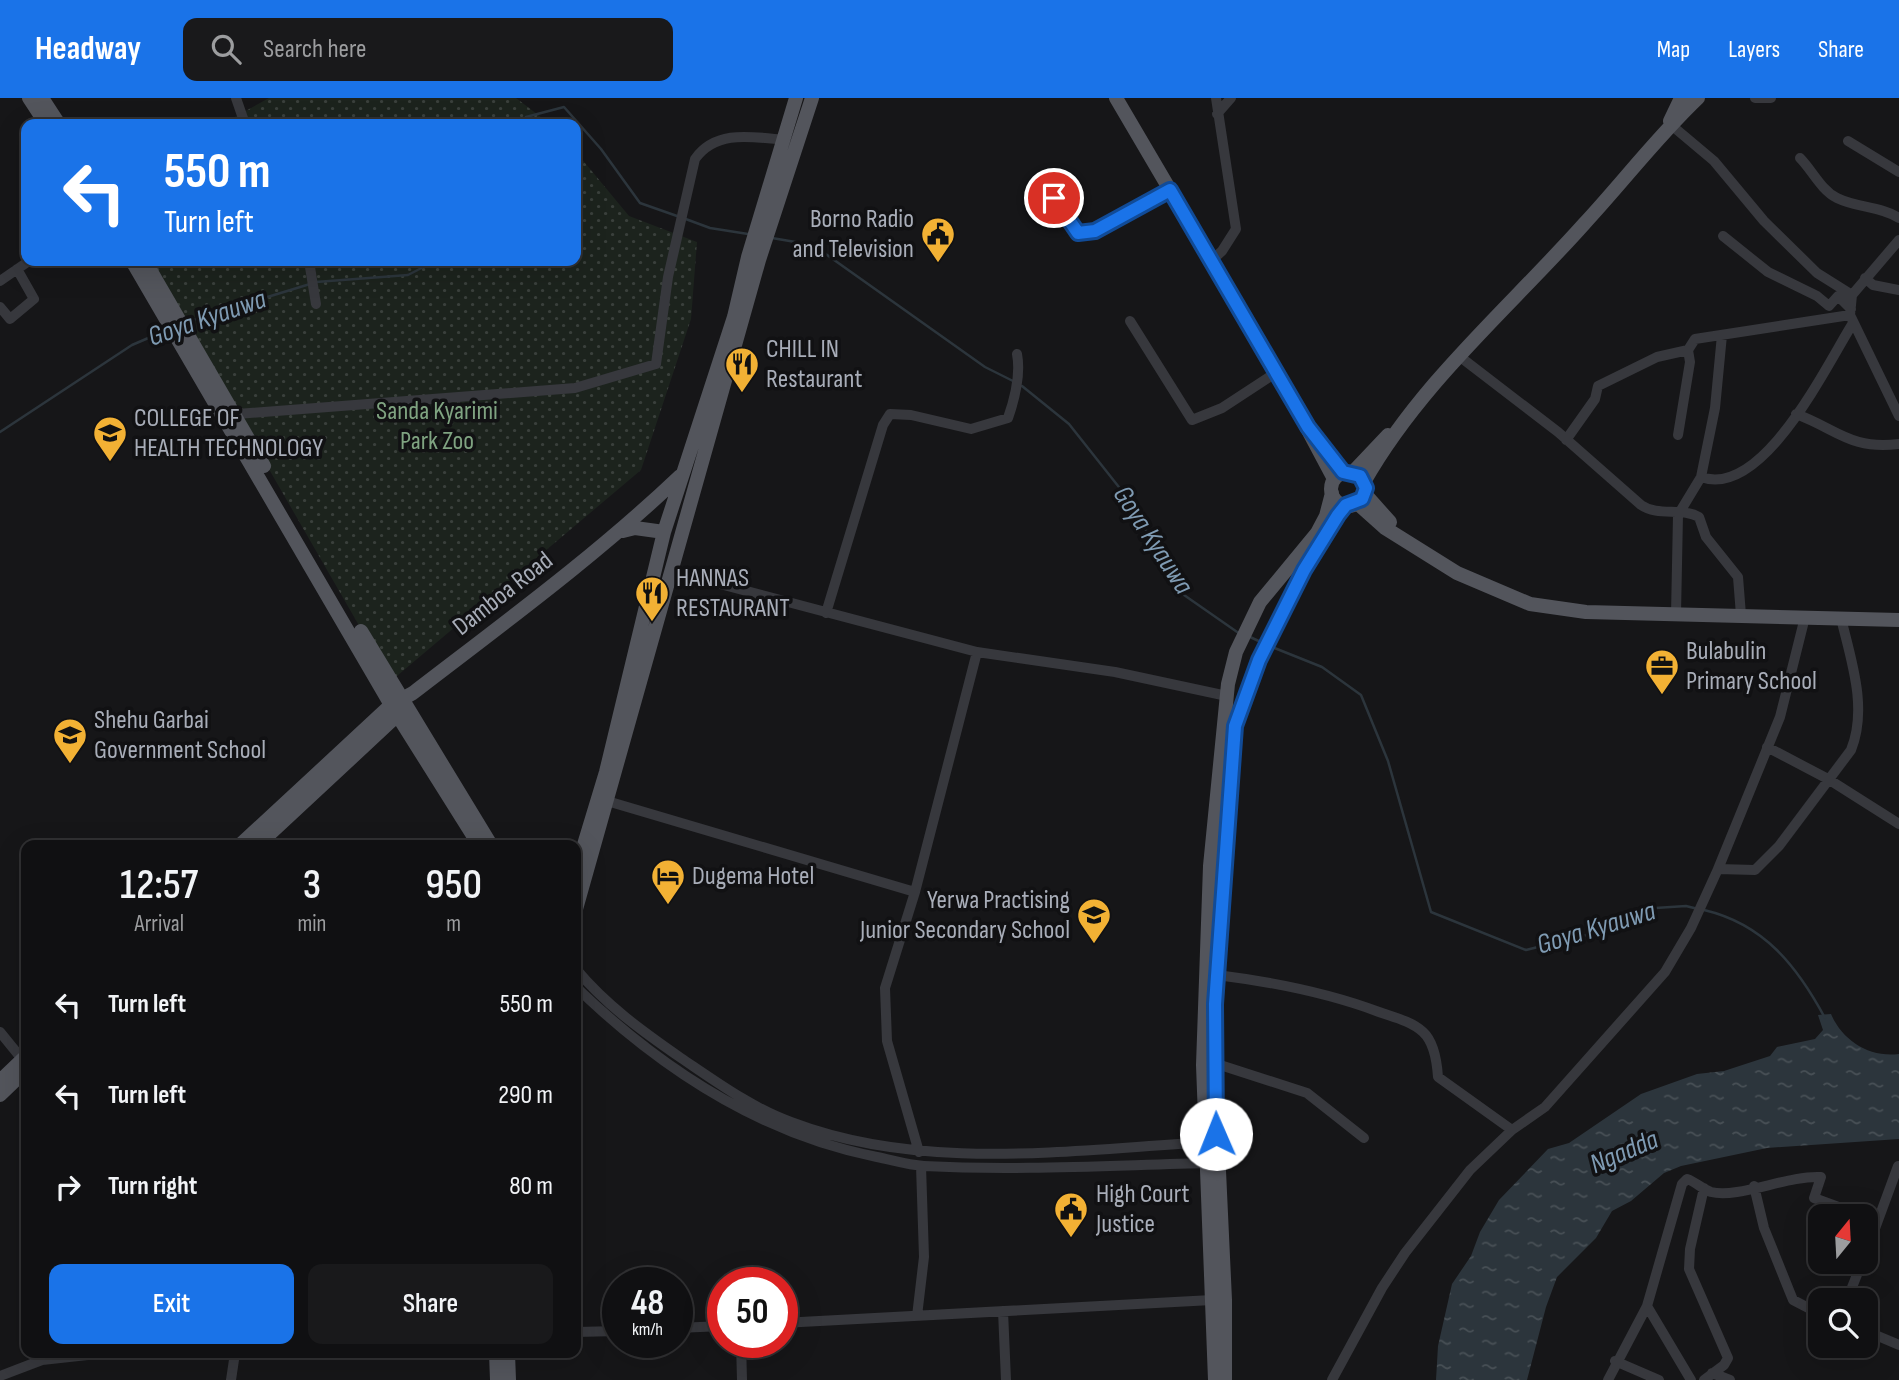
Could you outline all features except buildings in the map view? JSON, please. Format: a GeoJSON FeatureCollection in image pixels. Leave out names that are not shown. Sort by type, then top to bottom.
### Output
{"type":"FeatureCollection","features":[{"type":"Feature","properties":{"kind":"main road"},"geometry":{"type":"LineString","coordinates":[[29,98],[43,119]]}},
{"type":"Feature","properties":{"kind":"main road"},"geometry":{"type":"LineString","coordinates":[[42,98],[56,119]]}},
{"type":"Feature","properties":{"kind":"main road"},"geometry":{"type":"LineString","coordinates":[[778,178],[796,98]]}},
{"type":"Feature","properties":{"kind":"main road"},"geometry":{"type":"LineString","coordinates":[[581,854],[606,772],[664,532],[681,475],[778,178],[812,98]]}},
{"type":"Feature","properties":{"kind":"main road"},"geometry":{"type":"LineString","coordinates":[[1116,98],[1308,427],[1349,488],[1385,528],[1457,573],[1530,604],[1586,612],[1899,620]]}},
{"type":"Feature","properties":{"kind":"main road"},"geometry":{"type":"LineString","coordinates":[[1668,126],[1681,98]]}},
{"type":"Feature","properties":{"kind":"main road"},"geometry":{"type":"LineString","coordinates":[[1225,1380],[1225,1300],[1203,1065],[1210,879],[1227,696],[1236,652],[1260,602],[1317,533],[1326,516],[1459,356],[1584,225],[1668,126],[1698,98]]}},
{"type":"Feature","properties":{"kind":"main road"},"geometry":{"type":"LineString","coordinates":[[581,892],[671,571],[753,258]]}},
{"type":"Feature","properties":{"kind":"main road"},"geometry":{"type":"LineString","coordinates":[[136,266],[154,289],[216,400],[488,840]]}},
{"type":"Feature","properties":{"kind":"main road"},"geometry":{"type":"LineString","coordinates":[[147,266],[154,289]]}},
{"type":"Feature","properties":{"kind":"main road"},"geometry":{"type":"LineString","coordinates":[[183,337],[237,414],[308,544],[402,703],[476,840]]}},
{"type":"Feature","properties":{"kind":"main road","name":"Damboa Road"},"geometry":{"type":"LineString","coordinates":[[246,840],[402,703],[621,532],[681,475]]}},
{"type":"Feature","properties":{"kind":"main road"},"geometry":{"type":"LineString","coordinates":[[1211,1142],[1217,975],[1235,726],[1259,660],[1349,488]]}},
{"type":"Feature","properties":{"kind":"main road"},"geometry":{"type":"LineString","coordinates":[[621,532],[635,527],[664,532]]}},
{"type":"Feature","properties":{"kind":"main road","name":"Damboa Road"},"geometry":{"type":"LineString","coordinates":[[263,840],[402,703]]}},
{"type":"Feature","properties":{"kind":"main road"},"geometry":{"type":"LineString","coordinates":[[0,1081],[21,1065]]}},
{"type":"Feature","properties":{"kind":"main road"},"geometry":{"type":"LineString","coordinates":[[0,1095],[21,1067]]}},
{"type":"Feature","properties":{"kind":"main road"},"geometry":{"type":"LineString","coordinates":[[1213,1163],[1212,1300],[1215,1380]]}},
{"type":"Feature","properties":{"kind":"main road"},"geometry":{"type":"LineString","coordinates":[[496,1358],[497,1380]]}},
{"type":"Feature","properties":{"kind":"main road"},"geometry":{"type":"LineString","coordinates":[[508,1358],[509,1380]]}},
{"type":"Feature","properties":{"kind":"street"},"geometry":{"type":"LineString","coordinates":[[236,98],[243,119]]}},
{"type":"Feature","properties":{"kind":"street"},"geometry":{"type":"LineString","coordinates":[[1211,261],[1222,251],[1236,229],[1216,98]]}},
{"type":"Feature","properties":{"kind":"street"},"geometry":{"type":"LineString","coordinates":[[1217,114],[1227,106],[1231,98]]}},
{"type":"Feature","properties":{"kind":"street"},"geometry":{"type":"LineString","coordinates":[[1755,98],[1771,98]]}},
{"type":"Feature","properties":{"kind":"street"},"geometry":{"type":"LineString","coordinates":[[1668,126],[1714,161],[1764,221],[1817,272],[1852,295]]}},
{"type":"Feature","properties":{"kind":"street"},"geometry":{"type":"LineString","coordinates":[[237,414],[575,388],[656,364],[668,277],[695,159],[703,148],[740,136],[785,141]]}},
{"type":"Feature","properties":{"kind":"street"},"geometry":{"type":"LineString","coordinates":[[1848,141],[1899,172]]}},
{"type":"Feature","properties":{"kind":"street"},"geometry":{"type":"LineString","coordinates":[[1800,158],[1823,187],[1836,198],[1886,210],[1899,218]]}},
{"type":"Feature","properties":{"kind":"street"},"geometry":{"type":"LineString","coordinates":[[1042,180],[1078,233],[1095,231],[1170,190]]}},
{"type":"Feature","properties":{"kind":"street"},"geometry":{"type":"LineString","coordinates":[[1723,236],[1769,272],[1817,296],[1829,306],[1838,296],[1851,315],[1899,416]]}},
{"type":"Feature","properties":{"kind":"street"},"geometry":{"type":"LineString","coordinates":[[1701,477],[1725,480],[1755,465],[1766,456],[1796,414],[1851,315],[1852,295],[1899,240]]}},
{"type":"Feature","properties":{"kind":"street"},"geometry":{"type":"LineString","coordinates":[[0,281],[22,266]]}},
{"type":"Feature","properties":{"kind":"street"},"geometry":{"type":"LineString","coordinates":[[310,266],[316,301]]}},
{"type":"Feature","properties":{"kind":"street"},"geometry":{"type":"LineString","coordinates":[[0,307],[10,318],[34,299],[17,269]]}},
{"type":"Feature","properties":{"kind":"street"},"geometry":{"type":"LineString","coordinates":[[1865,278],[1873,285],[1899,290]]}},
{"type":"Feature","properties":{"kind":"street"},"geometry":{"type":"LineString","coordinates":[[1678,435],[1690,362],[1688,350],[1695,339],[1851,315]]}},
{"type":"Feature","properties":{"kind":"street"},"geometry":{"type":"LineString","coordinates":[[1130,321],[1192,420],[1222,408],[1277,372]]}},
{"type":"Feature","properties":{"kind":"street"},"geometry":{"type":"LineString","coordinates":[[1676,614],[1678,515],[1701,477],[1715,408],[1722,335]]}},
{"type":"Feature","properties":{"kind":"street"},"geometry":{"type":"LineString","coordinates":[[1566,440],[1595,399],[1598,386],[1657,357],[1688,350]]}},
{"type":"Feature","properties":{"kind":"street"},"geometry":{"type":"LineString","coordinates":[[1459,356],[1566,440],[1648,510],[1678,515],[1687,513],[1699,517],[1706,537],[1738,577],[1741,615]]}},
{"type":"Feature","properties":{"kind":"street"},"geometry":{"type":"LineString","coordinates":[[826,613],[883,425],[890,414],[911,415],[971,429],[1008,418],[1014,401],[1018,360]]}},
{"type":"Feature","properties":{"kind":"street"},"geometry":{"type":"LineString","coordinates":[[1796,414],[1845,440],[1879,447],[1899,444]]}},
{"type":"Feature","properties":{"kind":"street"},"geometry":{"type":"LineString","coordinates":[[671,571],[977,652],[1115,672],[1227,696]]}},
{"type":"Feature","properties":{"kind":"street"},"geometry":{"type":"LineString","coordinates":[[1332,1380],[1382,1288],[1405,1253],[1470,1170],[1512,1130],[1545,1107],[1665,972],[1691,928],[1718,869],[1767,747],[1788,690],[1805,617]]}},
{"type":"Feature","properties":{"kind":"street"},"geometry":{"type":"LineString","coordinates":[[1718,869],[1755,870],[1779,846],[1851,750],[1857,736],[1857,686],[1841,618]]}},
{"type":"Feature","properties":{"kind":"street"},"geometry":{"type":"LineString","coordinates":[[919,1152],[885,1025],[885,988],[915,892],[977,652]]}},
{"type":"Feature","properties":{"kind":"street"},"geometry":{"type":"LineString","coordinates":[[1767,747],[1828,779],[1899,824]]}},
{"type":"Feature","properties":{"kind":"street"},"geometry":{"type":"LineString","coordinates":[[607,801],[915,892]]}},
{"type":"Feature","properties":{"kind":"street"},"geometry":{"type":"LineString","coordinates":[[581,974],[631,1024],[714,1080],[790,1122],[919,1152],[991,1154],[1211,1142]]}},
{"type":"Feature","properties":{"kind":"street"},"geometry":{"type":"LineString","coordinates":[[1217,975],[1308,989],[1404,1021],[1423,1032],[1437,1062],[1438,1077],[1512,1130]]}},
{"type":"Feature","properties":{"kind":"street"},"geometry":{"type":"LineString","coordinates":[[581,992],[641,1046],[721,1100],[796,1136],[839,1149],[921,1166],[1213,1163]]}},
{"type":"Feature","properties":{"kind":"street"},"geometry":{"type":"LineString","coordinates":[[0,1032],[21,1057]]}},
{"type":"Feature","properties":{"kind":"street"},"geometry":{"type":"LineString","coordinates":[[1214,1063],[1307,1093],[1364,1138]]}},
{"type":"Feature","properties":{"kind":"street"},"geometry":{"type":"LineString","coordinates":[[917,1316],[924,1246],[921,1166]]}},
{"type":"Feature","properties":{"kind":"street"},"geometry":{"type":"LineString","coordinates":[[1878,1222],[1898,1166]]}},
{"type":"Feature","properties":{"kind":"street"},"geometry":{"type":"LineString","coordinates":[[1608,1380],[1615,1361],[1647,1306],[1682,1184],[1687,1179],[1704,1188],[1725,1192],[1796,1177],[1821,1177],[1814,1198],[1830,1204]]}},
{"type":"Feature","properties":{"kind":"street"},"geometry":{"type":"LineString","coordinates":[[1754,1186],[1764,1228],[1793,1300],[1808,1308]]}},
{"type":"Feature","properties":{"kind":"street"},"geometry":{"type":"LineString","coordinates":[[1704,1188],[1688,1259],[1689,1269],[1728,1358],[1724,1365],[1708,1377]]}},
{"type":"Feature","properties":{"kind":"street"},"geometry":{"type":"LineString","coordinates":[[798,1322],[1212,1300]]}},
{"type":"Feature","properties":{"kind":"street"},"geometry":{"type":"LineString","coordinates":[[1647,1306],[1691,1380]]}},
{"type":"Feature","properties":{"kind":"street"},"geometry":{"type":"LineString","coordinates":[[1003,1311],[1006,1380]]}},
{"type":"Feature","properties":{"kind":"street"},"geometry":{"type":"LineString","coordinates":[[581,1332],[602,1331]]}},
{"type":"Feature","properties":{"kind":"street"},"geometry":{"type":"LineString","coordinates":[[1878,1336],[1899,1345]]}},
{"type":"Feature","properties":{"kind":"street"},"geometry":{"type":"LineString","coordinates":[[0,1376],[42,1360],[60,1358]]}},
{"type":"Feature","properties":{"kind":"street"},"geometry":{"type":"LineString","coordinates":[[231,1380],[234,1358]]}},
{"type":"Feature","properties":{"kind":"street"},"geometry":{"type":"LineString","coordinates":[[741,1358],[742,1380]]}},
{"type":"Feature","properties":{"kind":"street"},"geometry":{"type":"LineString","coordinates":[[1615,1361],[1659,1380]]}},
{"type":"Feature","properties":{"kind":"street"},"geometry":{"type":"LineString","coordinates":[[1708,1377],[1730,1380]]}},
{"type":"Feature","properties":{"kind":"green space"},"geometry":{"type":"Polygon","coordinates":[[[269,98],[516,98],[543,119],[231,119],[269,98]]]}},
{"type":"Feature","properties":{"kind":"green space","name":"Sanda Kyarimi Park Zoo"},"geometry":{"type":"Polygon","coordinates":[[[581,158],[629,216],[697,242],[691,319],[641,470],[391,681],[152,266],[581,266],[581,158]]]}},
{"type":"Feature","properties":{"kind":"water","name":"Ngadda"},"geometry":{"type":"Polygon","coordinates":[[[1831,1014],[1842,1032],[1858,1045],[1877,1053],[1899,1054],[1899,1139],[1767,1148],[1681,1166],[1664,1173],[1631,1201],[1612,1211],[1596,1238],[1557,1277],[1546,1307],[1527,1380],[1436,1380],[1438,1346],[1452,1284],[1471,1256],[1480,1232],[1499,1200],[1548,1149],[1569,1143],[1641,1094],[1697,1074],[1724,1071],[1770,1056],[1777,1047],[1815,1039],[1823,1030],[1818,1015],[1831,1014]]]}},
{"type":"Feature","properties":{"kind":"waterway","name":"Goya Kyauwa"},"geometry":{"type":"LineString","coordinates":[[525,119],[564,107],[575,119]]}},
{"type":"Feature","properties":{"kind":"waterway","name":"Goya Kyauwa"},"geometry":{"type":"LineString","coordinates":[[581,126],[640,203],[677,216]]}},
{"type":"Feature","properties":{"kind":"waterway","name":"Goya Kyauwa"},"geometry":{"type":"LineString","coordinates":[[683,218],[710,228],[748,234]]}},
{"type":"Feature","properties":{"kind":"waterway","name":"Goya Kyauwa"},"geometry":{"type":"LineString","coordinates":[[772,238],[813,245],[985,367],[1013,381]]}},
{"type":"Feature","properties":{"kind":"waterway","name":"Goya Kyauwa"},"geometry":{"type":"LineString","coordinates":[[316,282],[408,275],[425,266]]}},
{"type":"Feature","properties":{"kind":"waterway","name":"Goya Kyauwa"},"geometry":{"type":"LineString","coordinates":[[186,322],[310,284]]}},
{"type":"Feature","properties":{"kind":"waterway","name":"Goya Kyauwa"},"geometry":{"type":"LineString","coordinates":[[0,432],[132,345],[167,330]]}},
{"type":"Feature","properties":{"kind":"waterway","name":"Goya Kyauwa"},"geometry":{"type":"LineString","coordinates":[[1022,386],[1069,424],[1126,496],[1184,595],[1240,634]]}},
{"type":"Feature","properties":{"kind":"waterway","name":"Goya Kyauwa"},"geometry":{"type":"LineString","coordinates":[[1250,637],[1263,643]]}},
{"type":"Feature","properties":{"kind":"waterway","name":"Goya Kyauwa"},"geometry":{"type":"LineString","coordinates":[[1272,647],[1322,667],[1361,695],[1388,761],[1431,912],[1526,950],[1598,932],[1640,909],[1686,906],[1698,909]]}},
{"type":"Feature","properties":{"kind":"waterway","name":"Goya Kyauwa"},"geometry":{"type":"LineString","coordinates":[[1704,910],[1744,925],[1776,950],[1803,981],[1825,1018]]}},
{"type":"Feature","properties":{"kind":"place","name":"Borno Radio and Television"},"geometry":{"type":"Point","coordinates":[938,264]}},
{"type":"Feature","properties":{"kind":"place","name":"CHILL IN Restaurant"},"geometry":{"type":"Point","coordinates":[742,394]}},
{"type":"Feature","properties":{"kind":"place","name":"COLLEGE OF HEALTH TECHNOLOGY"},"geometry":{"type":"Point","coordinates":[110,463]}},
{"type":"Feature","properties":{"kind":"place","name":"HANNAS RESTAURANT"},"geometry":{"type":"Point","coordinates":[652,623]}},
{"type":"Feature","properties":{"kind":"place","name":"Bulabulin Primary School"},"geometry":{"type":"Point","coordinates":[1662,696]}},
{"type":"Feature","properties":{"kind":"place","name":"Shehu Garbai Government School"},"geometry":{"type":"Point","coordinates":[70,765]}},
{"type":"Feature","properties":{"kind":"place","name":"Dugema Hotel"},"geometry":{"type":"Point","coordinates":[668,906]}},
{"type":"Feature","properties":{"kind":"place","name":"Yerwa Practising Junior Secondary School"},"geometry":{"type":"Point","coordinates":[1094,945]}},
{"type":"Feature","properties":{"kind":"place","name":"High Court Justice"},"geometry":{"type":"Point","coordinates":[1071,1239]}},
{"type":"Feature","properties":{"kind":"route"},"geometry":{"type":"LineString","coordinates":[[1054,198],[1078,233],[1088,233],[1170,190],[1308,427],[1343,472],[1353,472],[1360,476],[1366,488],[1362,499],[1352,505],[1346,505],[1338,515],[1304,570],[1259,660],[1235,726],[1215,1004],[1216,1134]]}}]}
